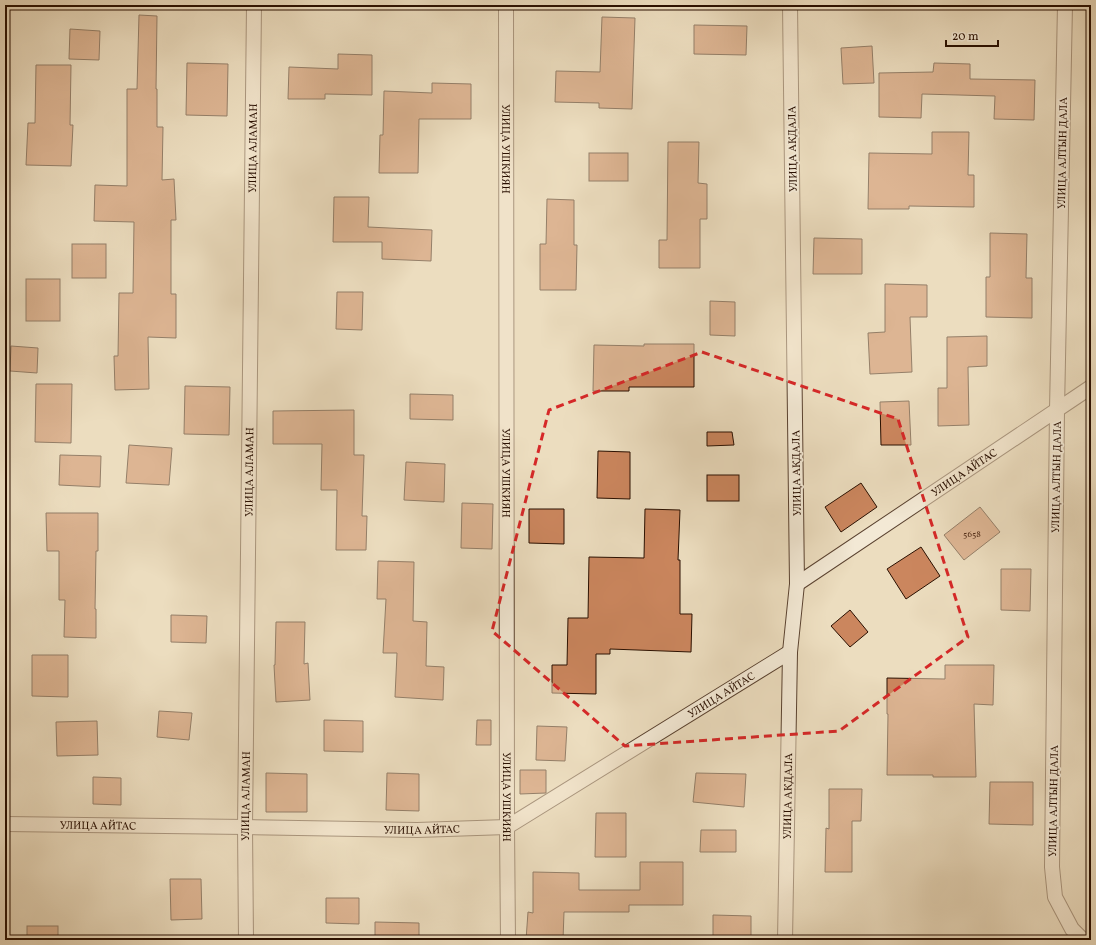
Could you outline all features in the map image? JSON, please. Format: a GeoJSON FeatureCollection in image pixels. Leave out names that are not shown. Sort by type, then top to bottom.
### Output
{"type":"FeatureCollection","features":[{"type":"Feature","properties":{"kind":"street","name":"УЛИЦА АЛАМАН"},"geometry":{"type":"LineString","coordinates":[[246,940],[254,5]]}},
{"type":"Feature","properties":{"kind":"street","name":"УЛИЦА УШКИЯН"},"geometry":{"type":"LineString","coordinates":[[506,5],[508,940]]}},
{"type":"Feature","properties":{"kind":"street","name":"УЛИЦА АКДАЛА"},"geometry":{"type":"LineString","coordinates":[[785,940],[790,652],[797,584],[790,5]]}},
{"type":"Feature","properties":{"kind":"street","name":"УЛИЦА АЛТЫН ДАЛА"},"geometry":{"type":"LineString","coordinates":[[1065,5],[1057,410],[1052,867],[1055,897],[1072,929],[1083,940]]}},
{"type":"Feature","properties":{"kind":"street","name":"УЛИЦА АЙТАС"},"geometry":{"type":"LineString","coordinates":[[797,584],[1091,387]]}},
{"type":"Feature","properties":{"kind":"street","name":"УЛИЦА АЙТАС"},"geometry":{"type":"LineString","coordinates":[[5,824],[417,830],[507,827],[790,652]]}},
{"type":"Feature","properties":{"kind":"highlighted area"},"geometry":{"type":"Polygon","coordinates":[[[702,352],[898,419],[968,637],[839,731],[625,746],[492,631],[549,410],[702,352]]]}},
{"type":"Feature","properties":{"kind":"building"},"geometry":{"type":"Polygon","coordinates":[[[139,15],[157,16],[157,127],[163,127],[162,180],[174,179],[176,220],[171,220],[171,294],[176,294],[176,338],[148,337],[149,389],[115,390],[114,356],[118,356],[119,293],[133,293],[134,222],[94,221],[95,185],[127,186],[127,89],[137,89],[139,15]]]}},
{"type":"Feature","properties":{"kind":"building"},"geometry":{"type":"Polygon","coordinates":[[[602,17],[635,18],[632,109],[599,108],[599,103],[555,102],[556,71],[600,72],[602,17]]]}},
{"type":"Feature","properties":{"kind":"building"},"geometry":{"type":"Polygon","coordinates":[[[694,25],[747,26],[746,55],[694,54],[694,25]]]}},
{"type":"Feature","properties":{"kind":"building"},"geometry":{"type":"Polygon","coordinates":[[[70,29],[100,31],[99,60],[69,59],[70,29]]]}},
{"type":"Feature","properties":{"kind":"building"},"geometry":{"type":"Polygon","coordinates":[[[872,46],[874,83],[843,84],[841,48],[872,46]]]}},
{"type":"Feature","properties":{"kind":"building"},"geometry":{"type":"Polygon","coordinates":[[[338,54],[372,55],[372,95],[325,94],[325,99],[288,99],[289,67],[338,69],[338,54]]]}},
{"type":"Feature","properties":{"kind":"building"},"geometry":{"type":"Polygon","coordinates":[[[187,63],[228,64],[227,116],[186,115],[187,63]]]}},
{"type":"Feature","properties":{"kind":"building"},"geometry":{"type":"Polygon","coordinates":[[[934,63],[970,64],[970,79],[1035,80],[1034,120],[994,119],[995,96],[922,94],[921,118],[879,117],[879,73],[933,72],[934,63]]]}},
{"type":"Feature","properties":{"kind":"building"},"geometry":{"type":"Polygon","coordinates":[[[36,65],[71,65],[70,125],[73,125],[71,166],[26,165],[28,123],[35,123],[36,65]]]}},
{"type":"Feature","properties":{"kind":"building"},"geometry":{"type":"Polygon","coordinates":[[[432,83],[471,84],[471,119],[419,119],[418,173],[379,173],[380,135],[383,135],[384,91],[432,93],[432,83]]]}},
{"type":"Feature","properties":{"kind":"building"},"geometry":{"type":"Polygon","coordinates":[[[932,132],[969,132],[968,175],[974,175],[974,207],[909,206],[909,209],[868,209],[869,153],[932,154],[932,132]]]}},
{"type":"Feature","properties":{"kind":"building"},"geometry":{"type":"Polygon","coordinates":[[[668,142],[699,142],[698,183],[707,184],[707,219],[700,219],[700,268],[659,268],[659,240],[667,240],[668,142]]]}},
{"type":"Feature","properties":{"kind":"building"},"geometry":{"type":"Polygon","coordinates":[[[589,153],[628,153],[628,181],[589,181],[589,153]]]}},
{"type":"Feature","properties":{"kind":"building"},"geometry":{"type":"Polygon","coordinates":[[[334,197],[369,197],[368,227],[432,230],[431,261],[382,259],[382,242],[333,242],[334,197]]]}},
{"type":"Feature","properties":{"kind":"building"},"geometry":{"type":"Polygon","coordinates":[[[547,199],[574,200],[574,245],[577,245],[576,290],[540,290],[540,244],[546,244],[547,199]]]}},
{"type":"Feature","properties":{"kind":"building"},"geometry":{"type":"Polygon","coordinates":[[[990,233],[1027,234],[1026,278],[1032,278],[1032,318],[986,317],[986,277],[990,277],[990,233]]]}},
{"type":"Feature","properties":{"kind":"building"},"geometry":{"type":"Polygon","coordinates":[[[814,238],[862,239],[862,274],[813,274],[814,238]]]}},
{"type":"Feature","properties":{"kind":"building"},"geometry":{"type":"Polygon","coordinates":[[[72,244],[106,244],[106,278],[72,278],[72,244]]]}},
{"type":"Feature","properties":{"kind":"building"},"geometry":{"type":"Polygon","coordinates":[[[26,279],[60,279],[60,321],[26,321],[26,279]]]}},
{"type":"Feature","properties":{"kind":"building"},"geometry":{"type":"Polygon","coordinates":[[[885,284],[927,285],[927,317],[910,317],[912,372],[870,374],[868,333],[885,332],[885,284]]]}},
{"type":"Feature","properties":{"kind":"building"},"geometry":{"type":"Polygon","coordinates":[[[337,292],[363,292],[362,330],[336,329],[337,292]]]}},
{"type":"Feature","properties":{"kind":"building"},"geometry":{"type":"Polygon","coordinates":[[[710,301],[735,302],[735,336],[710,335],[710,301]]]}},
{"type":"Feature","properties":{"kind":"building"},"geometry":{"type":"Polygon","coordinates":[[[987,336],[987,366],[968,367],[969,425],[938,426],[938,388],[947,388],[947,337],[987,336]]]}},
{"type":"Feature","properties":{"kind":"building"},"geometry":{"type":"Polygon","coordinates":[[[644,344],[694,344],[694,387],[629,387],[629,391],[593,391],[594,345],[644,346],[644,344]]]}},
{"type":"Feature","properties":{"kind":"building"},"geometry":{"type":"Polygon","coordinates":[[[11,346],[38,348],[37,373],[10,371],[11,346]]]}},
{"type":"Feature","properties":{"kind":"building"},"geometry":{"type":"Polygon","coordinates":[[[36,384],[72,384],[71,443],[35,442],[36,384]]]}},
{"type":"Feature","properties":{"kind":"building"},"geometry":{"type":"Polygon","coordinates":[[[185,386],[230,387],[229,435],[184,434],[185,386]]]}},
{"type":"Feature","properties":{"kind":"building"},"geometry":{"type":"Polygon","coordinates":[[[410,394],[453,395],[453,420],[410,419],[410,394]]]}},
{"type":"Feature","properties":{"kind":"building"},"geometry":{"type":"Polygon","coordinates":[[[909,401],[911,445],[881,445],[880,402],[909,401]]]}},
{"type":"Feature","properties":{"kind":"building"},"geometry":{"type":"Polygon","coordinates":[[[354,410],[354,455],[364,455],[362,516],[367,516],[366,550],[336,550],[337,490],[321,490],[322,444],[273,444],[273,411],[354,410]]]}},
{"type":"Feature","properties":{"kind":"building"},"geometry":{"type":"Polygon","coordinates":[[[707,432],[732,432],[734,445],[707,446],[707,432]]]}},
{"type":"Feature","properties":{"kind":"building"},"geometry":{"type":"Polygon","coordinates":[[[129,445],[172,448],[169,485],[126,483],[129,445]]]}},
{"type":"Feature","properties":{"kind":"building"},"geometry":{"type":"Polygon","coordinates":[[[598,451],[630,452],[630,499],[597,498],[598,451]]]}},
{"type":"Feature","properties":{"kind":"building"},"geometry":{"type":"Polygon","coordinates":[[[60,455],[101,456],[100,487],[59,485],[60,455]]]}},
{"type":"Feature","properties":{"kind":"building"},"geometry":{"type":"Polygon","coordinates":[[[406,462],[445,464],[444,502],[404,500],[406,462]]]}},
{"type":"Feature","properties":{"kind":"building"},"geometry":{"type":"Polygon","coordinates":[[[707,475],[739,475],[739,501],[707,501],[707,475]]]}},
{"type":"Feature","properties":{"kind":"building"},"geometry":{"type":"Polygon","coordinates":[[[861,483],[877,507],[841,532],[825,507],[861,483]]]}},
{"type":"Feature","properties":{"kind":"building"},"geometry":{"type":"Polygon","coordinates":[[[462,503],[493,504],[492,549],[461,548],[462,503]]]}},
{"type":"Feature","properties":{"kind":"building"},"geometry":{"type":"Polygon","coordinates":[[[980,507],[1000,532],[964,560],[944,535],[980,507]]]}},
{"type":"Feature","properties":{"kind":"building"},"geometry":{"type":"Polygon","coordinates":[[[529,509],[564,509],[564,544],[529,543],[529,509]]]}},
{"type":"Feature","properties":{"kind":"building"},"geometry":{"type":"Polygon","coordinates":[[[645,509],[680,510],[678,560],[680,560],[680,614],[692,614],[691,652],[610,649],[610,654],[596,654],[596,694],[552,693],[552,665],[567,665],[568,618],[588,618],[589,557],[644,558],[645,509]]]}},
{"type":"Feature","properties":{"kind":"building"},"geometry":{"type":"Polygon","coordinates":[[[46,513],[98,513],[95,609],[96,638],[64,637],[65,600],[59,600],[59,551],[47,551],[46,513]]]}},
{"type":"Feature","properties":{"kind":"building"},"geometry":{"type":"Polygon","coordinates":[[[921,547],[940,576],[906,599],[887,569],[921,547]]]}},
{"type":"Feature","properties":{"kind":"building"},"geometry":{"type":"Polygon","coordinates":[[[378,561],[414,562],[413,621],[427,622],[426,666],[444,667],[443,700],[395,697],[397,653],[383,653],[386,599],[377,599],[378,561]]]}},
{"type":"Feature","properties":{"kind":"building"},"geometry":{"type":"Polygon","coordinates":[[[1001,569],[1031,569],[1030,611],[1001,610],[1001,569]]]}},
{"type":"Feature","properties":{"kind":"building"},"geometry":{"type":"Polygon","coordinates":[[[850,610],[868,632],[850,647],[831,626],[850,610]]]}},
{"type":"Feature","properties":{"kind":"building"},"geometry":{"type":"Polygon","coordinates":[[[171,615],[207,616],[206,643],[171,642],[171,615]]]}},
{"type":"Feature","properties":{"kind":"building"},"geometry":{"type":"Polygon","coordinates":[[[276,622],[305,622],[304,664],[308,663],[310,700],[276,702],[274,665],[276,622]]]}},
{"type":"Feature","properties":{"kind":"building"},"geometry":{"type":"Polygon","coordinates":[[[32,655],[68,655],[68,697],[32,696],[32,655]]]}},
{"type":"Feature","properties":{"kind":"building"},"geometry":{"type":"Polygon","coordinates":[[[945,665],[994,665],[993,705],[974,704],[976,777],[887,775],[887,678],[945,679],[945,665]]]}},
{"type":"Feature","properties":{"kind":"building"},"geometry":{"type":"Polygon","coordinates":[[[159,711],[192,713],[189,740],[157,737],[159,711]]]}},
{"type":"Feature","properties":{"kind":"building"},"geometry":{"type":"Polygon","coordinates":[[[324,720],[363,721],[363,752],[324,751],[324,720]]]}},
{"type":"Feature","properties":{"kind":"building"},"geometry":{"type":"Polygon","coordinates":[[[477,720],[491,720],[491,745],[476,745],[477,720]]]}},
{"type":"Feature","properties":{"kind":"building"},"geometry":{"type":"Polygon","coordinates":[[[97,721],[98,755],[57,756],[56,722],[97,721]]]}},
{"type":"Feature","properties":{"kind":"building"},"geometry":{"type":"Polygon","coordinates":[[[537,726],[567,727],[565,761],[536,760],[537,726]]]}},
{"type":"Feature","properties":{"kind":"building"},"geometry":{"type":"Polygon","coordinates":[[[520,770],[546,770],[546,793],[520,794],[520,770]]]}},
{"type":"Feature","properties":{"kind":"building"},"geometry":{"type":"Polygon","coordinates":[[[266,773],[307,774],[307,812],[266,812],[266,773]]]}},
{"type":"Feature","properties":{"kind":"building"},"geometry":{"type":"Polygon","coordinates":[[[387,773],[419,774],[419,811],[386,810],[387,773]]]}},
{"type":"Feature","properties":{"kind":"building"},"geometry":{"type":"Polygon","coordinates":[[[696,773],[746,774],[744,807],[693,802],[696,773]]]}},
{"type":"Feature","properties":{"kind":"building"},"geometry":{"type":"Polygon","coordinates":[[[93,777],[121,778],[121,805],[93,804],[93,777]]]}},
{"type":"Feature","properties":{"kind":"building"},"geometry":{"type":"Polygon","coordinates":[[[990,782],[1033,782],[1033,825],[989,824],[990,782]]]}},
{"type":"Feature","properties":{"kind":"building"},"geometry":{"type":"Polygon","coordinates":[[[829,789],[862,789],[861,821],[852,821],[852,872],[825,872],[826,828],[829,829],[829,789]]]}},
{"type":"Feature","properties":{"kind":"building"},"geometry":{"type":"Polygon","coordinates":[[[596,813],[626,813],[626,857],[595,857],[596,813]]]}},
{"type":"Feature","properties":{"kind":"building"},"geometry":{"type":"Polygon","coordinates":[[[701,830],[736,830],[736,852],[700,852],[701,830]]]}},
{"type":"Feature","properties":{"kind":"building"},"geometry":{"type":"Polygon","coordinates":[[[640,862],[683,862],[683,905],[629,905],[629,912],[564,912],[563,940],[526,940],[528,912],[533,913],[533,872],[579,873],[579,890],[640,890],[640,862]]]}},
{"type":"Feature","properties":{"kind":"building"},"geometry":{"type":"Polygon","coordinates":[[[170,879],[201,879],[202,919],[171,920],[170,879]]]}},
{"type":"Feature","properties":{"kind":"building"},"geometry":{"type":"Polygon","coordinates":[[[326,898],[359,898],[359,924],[326,923],[326,898]]]}},
{"type":"Feature","properties":{"kind":"building"},"geometry":{"type":"Polygon","coordinates":[[[713,915],[751,916],[751,936],[713,936],[713,915]]]}},
{"type":"Feature","properties":{"kind":"building"},"geometry":{"type":"Polygon","coordinates":[[[375,922],[419,923],[419,940],[375,940],[375,922]]]}},
{"type":"Feature","properties":{"kind":"building"},"geometry":{"type":"Polygon","coordinates":[[[27,926],[58,926],[58,940],[27,940],[27,926]]]}}]}
